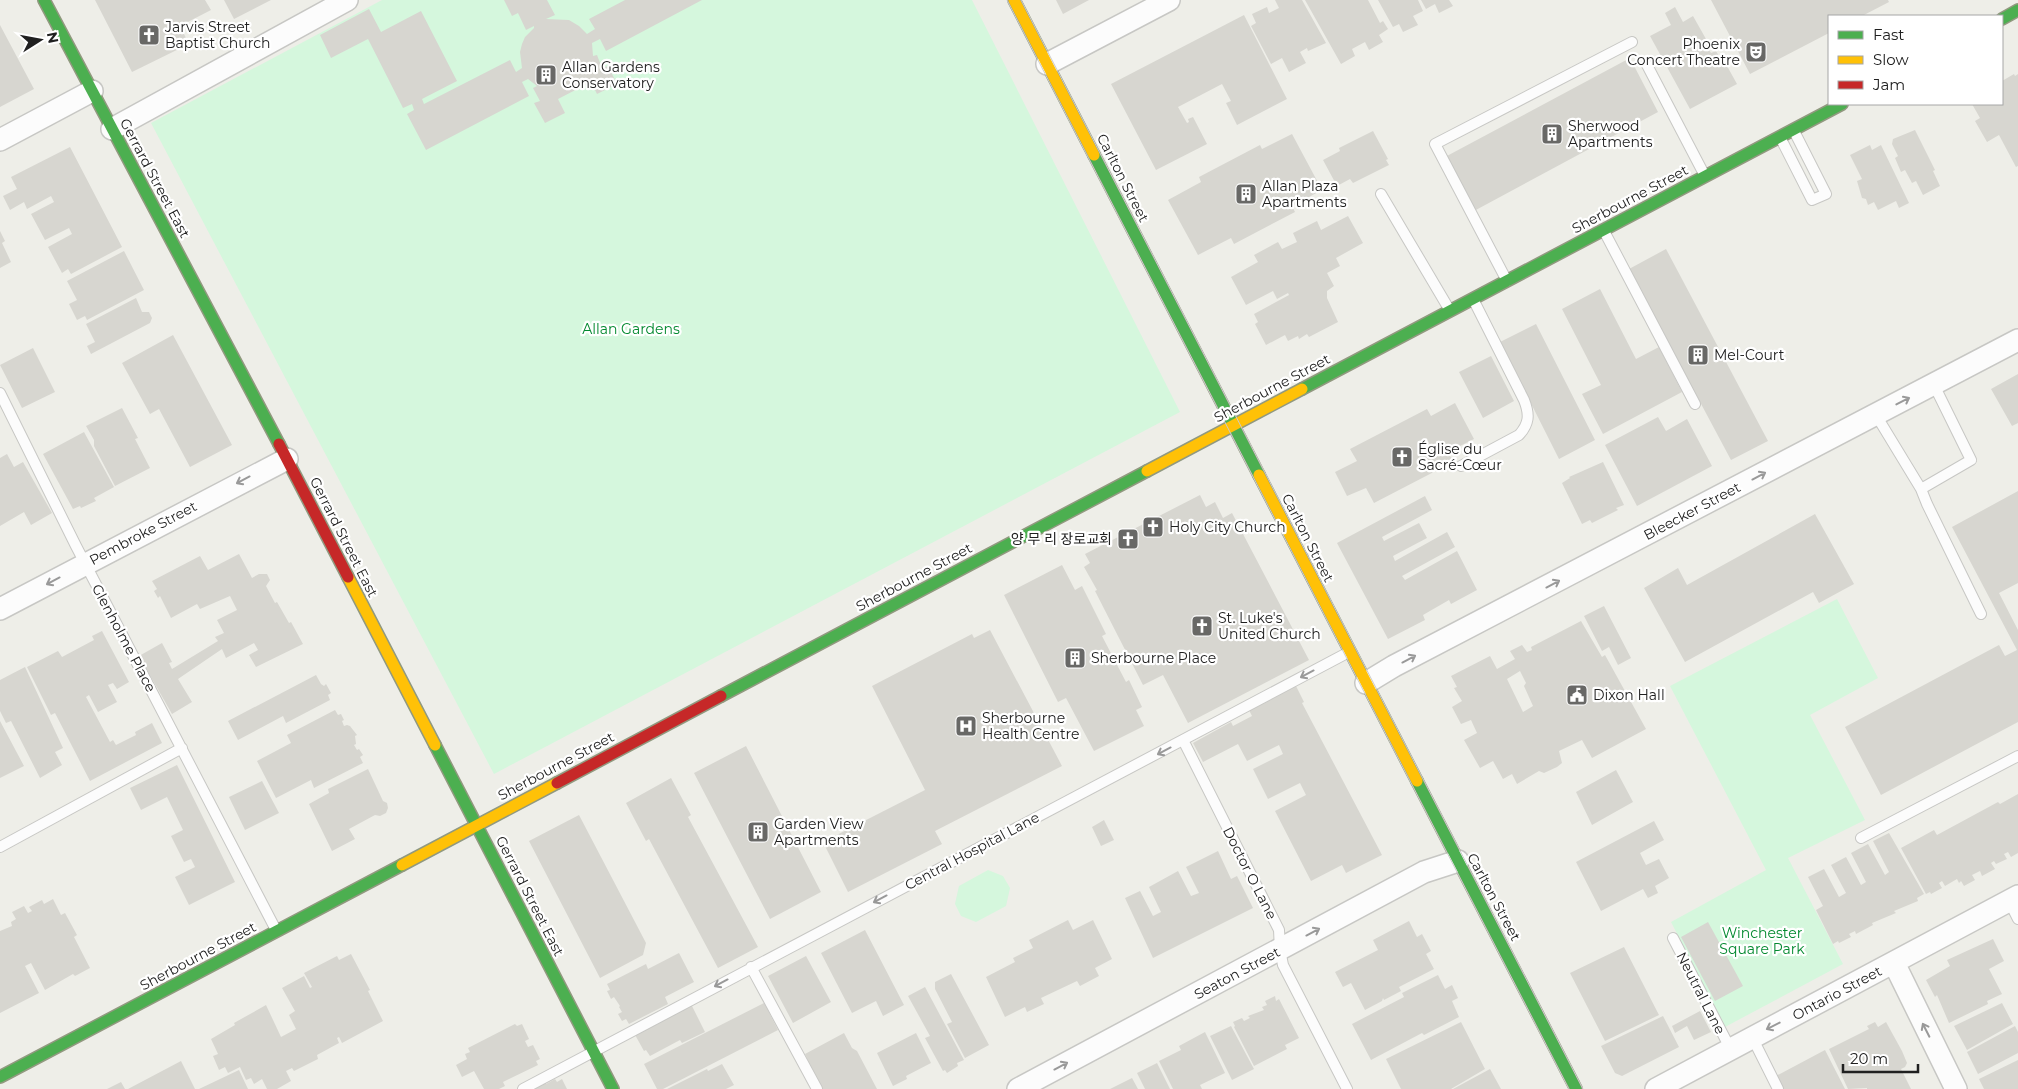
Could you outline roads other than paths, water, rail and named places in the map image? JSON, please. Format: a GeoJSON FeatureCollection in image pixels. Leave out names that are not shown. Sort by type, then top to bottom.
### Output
{"type":"FeatureCollection","features":[{"type":"Feature","properties":{"kind":"street","name":"Gerrard Street East"},"geometry":{"type":"LineString","coordinates":[[44,0],[287,459],[613,1089]]}},
{"type":"Feature","properties":{"kind":"street"},"geometry":{"type":"LineString","coordinates":[[112,128],[347,0]]}},
{"type":"Feature","properties":{"kind":"street","name":"Carlton Street"},"geometry":{"type":"LineString","coordinates":[[1014,0],[1576,1089]]}},
{"type":"Feature","properties":{"kind":"street"},"geometry":{"type":"LineString","coordinates":[[1047,64],[1169,0]]}},
{"type":"Feature","properties":{"kind":"street"},"geometry":{"type":"LineString","coordinates":[[2003,18],[2018,10]]}},
{"type":"Feature","properties":{"kind":"street"},"geometry":{"type":"LineString","coordinates":[[0,140],[92,91]]}},
{"type":"Feature","properties":{"kind":"street","name":"Sherbourne Street"},"geometry":{"type":"LineString","coordinates":[[0,1077],[1840,105]]}},
{"type":"Feature","properties":{"kind":"street","name":"Bleecker Street"},"geometry":{"type":"LineString","coordinates":[[1366,683],[1394,666],[2018,340]]}},
{"type":"Feature","properties":{"kind":"street","name":"Pembroke Street"},"geometry":{"type":"LineString","coordinates":[[0,609],[287,459]]}},
{"type":"Feature","properties":{"kind":"street","name":"Seaton Street"},"geometry":{"type":"LineString","coordinates":[[1018,1089],[1424,872],[1458,861]]}},
{"type":"Feature","properties":{"kind":"street","name":"Ontario Street"},"geometry":{"type":"LineString","coordinates":[[1656,1089],[1730,1048],[1894,963],[2015,905]]}},
{"type":"Feature","properties":{"kind":"street"},"geometry":{"type":"LineString","coordinates":[[1894,963],[1956,1089]]}},
{"type":"Feature","properties":{"kind":"lane"},"geometry":{"type":"LineString","coordinates":[[1507,281],[1435,144],[1632,42]]}},
{"type":"Feature","properties":{"kind":"lane"},"geometry":{"type":"LineString","coordinates":[[1647,65],[1705,176]]}},
{"type":"Feature","properties":{"kind":"lane"},"geometry":{"type":"LineString","coordinates":[[1780,137],[1812,200],[1826,194],[1794,130]]}},
{"type":"Feature","properties":{"kind":"lane"},"geometry":{"type":"LineString","coordinates":[[1381,194],[1450,311]]}},
{"type":"Feature","properties":{"kind":"lane"},"geometry":{"type":"LineString","coordinates":[[1604,230],[1695,404]]}},
{"type":"Feature","properties":{"kind":"lane"},"geometry":{"type":"LineString","coordinates":[[1461,466],[1519,436],[1526,428],[1528,418],[1528,410],[1524,400],[1473,298]]}},
{"type":"Feature","properties":{"kind":"lane"},"geometry":{"type":"LineString","coordinates":[[1921,489],[1971,460],[1934,385]]}},
{"type":"Feature","properties":{"kind":"lane","name":"Glenholme Place"},"geometry":{"type":"LineString","coordinates":[[0,393],[86,564],[276,931]]}},
{"type":"Feature","properties":{"kind":"lane"},"geometry":{"type":"LineString","coordinates":[[1876,415],[1921,489],[1981,614]]}},
{"type":"Feature","properties":{"kind":"lane","name":"Central Hospital Lane"},"geometry":{"type":"LineString","coordinates":[[523,1089],[1350,651]]}},
{"type":"Feature","properties":{"kind":"lane","name":"Doctor O Lane"},"geometry":{"type":"LineString","coordinates":[[1183,740],[1279,930],[1283,965],[1347,1089]]}},
{"type":"Feature","properties":{"kind":"lane"},"geometry":{"type":"LineString","coordinates":[[0,847],[182,748]]}},
{"type":"Feature","properties":{"kind":"lane"},"geometry":{"type":"LineString","coordinates":[[1862,838],[2018,756]]}},
{"type":"Feature","properties":{"kind":"lane","name":"Neutral Lane"},"geometry":{"type":"LineString","coordinates":[[1673,938],[1730,1048]]}},
{"type":"Feature","properties":{"kind":"lane"},"geometry":{"type":"LineString","coordinates":[[751,967],[817,1089]]}},
{"type":"Feature","properties":{"kind":"lane"},"geometry":{"type":"LineString","coordinates":[[1752,1037],[1778,1089]]}},
{"type":"Feature","properties":{"kind":"tram line"},"geometry":{"type":"LineString","coordinates":[[1007,0],[1569,1089]]}},
{"type":"Feature","properties":{"kind":"tram line"},"geometry":{"type":"LineString","coordinates":[[1021,0],[1583,1089]]}},
{"type":"Feature","properties":{"kind":"place","name":"Jarvis Street Baptist Church"},"geometry":{"type":"Point","coordinates":[149,35]}},
{"type":"Feature","properties":{"kind":"place","name":"Phoenix Concert Theatre"},"geometry":{"type":"Point","coordinates":[1756,52]}},
{"type":"Feature","properties":{"kind":"place","name":"Allan Gardens Conservatory"},"geometry":{"type":"Point","coordinates":[546,75]}},
{"type":"Feature","properties":{"kind":"place","name":"Sherwood Apartments"},"geometry":{"type":"Point","coordinates":[1552,134]}},
{"type":"Feature","properties":{"kind":"place","name":"Allan Plaza Apartments"},"geometry":{"type":"Point","coordinates":[1246,194]}},
{"type":"Feature","properties":{"kind":"place","name":"Mel-Court"},"geometry":{"type":"Point","coordinates":[1698,355]}},
{"type":"Feature","properties":{"kind":"place","name":"Église du Sacré-Cœur"},"geometry":{"type":"Point","coordinates":[1402,457]}},
{"type":"Feature","properties":{"kind":"place","name":"Holy City Church"},"geometry":{"type":"Point","coordinates":[1153,527]}},
{"type":"Feature","properties":{"kind":"place","name":"양 무 리 장로교회"},"geometry":{"type":"Point","coordinates":[1128,539]}},
{"type":"Feature","properties":{"kind":"place","name":"St. Luke's United Church"},"geometry":{"type":"Point","coordinates":[1202,626]}},
{"type":"Feature","properties":{"kind":"place","name":"Sherbourne Place"},"geometry":{"type":"Point","coordinates":[1075,658]}},
{"type":"Feature","properties":{"kind":"place","name":"Dixon Hall"},"geometry":{"type":"Point","coordinates":[1577,695]}},
{"type":"Feature","properties":{"kind":"place","name":"Sherbourne Health Centre"},"geometry":{"type":"Point","coordinates":[966,726]}},
{"type":"Feature","properties":{"kind":"place","name":"Garden View Apartments"},"geometry":{"type":"Point","coordinates":[758,832]}},
{"type":"Feature","properties":{"kind":"park label","name":"Allan Gardens"},"geometry":{"type":"Point","coordinates":[631,329]}},
{"type":"Feature","properties":{"kind":"park label","name":"Winchester Square Park"},"geometry":{"type":"Point","coordinates":[1762,942]}}]}
